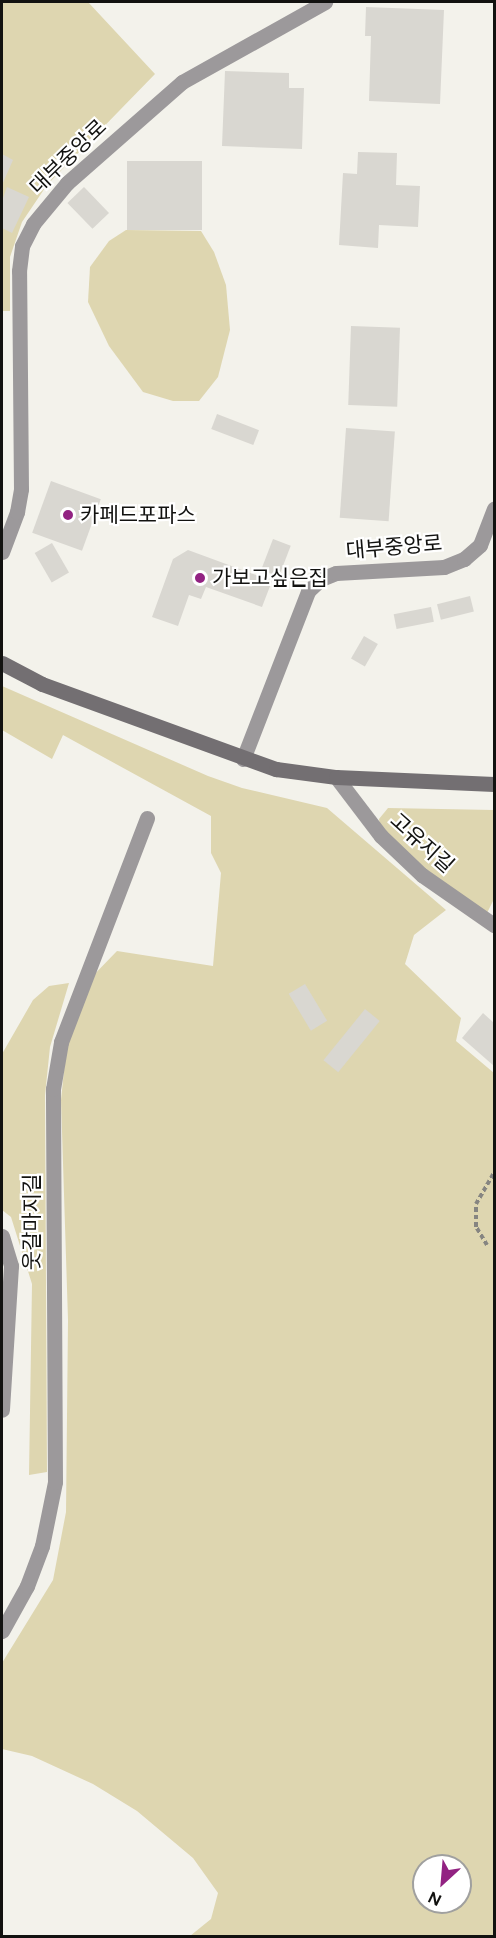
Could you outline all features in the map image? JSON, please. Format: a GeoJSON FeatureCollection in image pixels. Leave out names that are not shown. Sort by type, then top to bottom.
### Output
{"type":"FeatureCollection","features":[{"type":"Feature","properties":{"kind":"street"},"geometry":{"type":"LineString","coordinates":[[2,663],[42,684],[243,759],[276,769],[336,777],[495,784]]}},
{"type":"Feature","properties":{"kind":"lane","name":"대부중앙로"},"geometry":{"type":"LineString","coordinates":[[2,552],[17,512],[21,489],[19,271],[22,246],[33,224],[67,183],[182,82],[325,2]]}},
{"type":"Feature","properties":{"kind":"lane","name":"대부중앙로"},"geometry":{"type":"LineString","coordinates":[[243,759],[300,609],[314,585],[336,573],[444,567],[464,559],[480,545],[495,509]]}},
{"type":"Feature","properties":{"kind":"lane","name":"고유지길"},"geometry":{"type":"LineString","coordinates":[[336,777],[381,836],[422,875],[495,925]]}},
{"type":"Feature","properties":{"kind":"lane","name":"웃갈마지길"},"geometry":{"type":"LineString","coordinates":[[2,1631],[27,1586],[42,1546],[54,1492],[53,1089],[61,1042],[147,818]]}},
{"type":"Feature","properties":{"kind":"lane"},"geometry":{"type":"LineString","coordinates":[[2,1236],[11,1266],[2,1410]]}},
{"type":"Feature","properties":{"kind":"path"},"geometry":{"type":"LineString","coordinates":[[487,1245],[476,1227],[476,1204],[495,1173]]}},
{"type":"Feature","properties":{"kind":"shaded area"},"geometry":{"type":"Polygon","coordinates":[[[2,2],[88,2],[155,74],[47,185],[22,222],[10,257],[10,311],[2,311],[2,2]]]}},
{"type":"Feature","properties":{"kind":"shaded area"},"geometry":{"type":"Polygon","coordinates":[[[126,230],[201,231],[214,252],[226,285],[230,330],[218,377],[199,401],[173,401],[143,392],[109,346],[88,302],[90,267],[109,241],[126,230]]]}},
{"type":"Feature","properties":{"kind":"shaded area"},"geometry":{"type":"Polygon","coordinates":[[[2,686],[208,776],[242,788],[327,808],[446,910],[414,935],[405,964],[461,1018],[456,1041],[494,1073],[494,1936],[190,1936],[211,1919],[218,1893],[193,1858],[137,1811],[93,1784],[32,1756],[2,1749],[2,1663],[53,1580],[66,1512],[68,1320],[61,1100],[67,1041],[85,984],[117,951],[213,966],[221,873],[211,853],[211,816],[63,735],[52,759],[2,730],[2,686]]]}},
{"type":"Feature","properties":{"kind":"shaded area"},"geometry":{"type":"Polygon","coordinates":[[[388,808],[494,810],[494,899],[487,913],[432,875],[380,826],[379,819],[388,808]]]}},
{"type":"Feature","properties":{"kind":"shaded area"},"geometry":{"type":"Polygon","coordinates":[[[69,983],[50,1047],[45,1095],[47,1472],[29,1475],[32,1284],[11,1217],[2,1210],[2,1054],[33,1000],[49,986],[69,983]]]}},
{"type":"Feature","properties":{"kind":"building"},"geometry":{"type":"Polygon","coordinates":[[[366,7],[444,10],[440,104],[369,101],[371,36],[365,36],[366,7]]]}},
{"type":"Feature","properties":{"kind":"building"},"geometry":{"type":"Polygon","coordinates":[[[225,71],[289,73],[289,88],[304,88],[302,149],[222,146],[225,71]]]}},
{"type":"Feature","properties":{"kind":"building"},"geometry":{"type":"Polygon","coordinates":[[[358,152],[397,153],[396,185],[420,186],[418,227],[379,225],[378,248],[339,245],[343,173],[357,174],[358,152]]]}},
{"type":"Feature","properties":{"kind":"building"},"geometry":{"type":"Polygon","coordinates":[[[2,154],[13,160],[2,185],[2,154]]]}},
{"type":"Feature","properties":{"kind":"building"},"geometry":{"type":"Polygon","coordinates":[[[127,161],[202,161],[202,230],[127,230],[127,161]]]}},
{"type":"Feature","properties":{"kind":"building"},"geometry":{"type":"Polygon","coordinates":[[[7,187],[29,197],[12,233],[2,228],[2,201],[7,187]]]}},
{"type":"Feature","properties":{"kind":"building"},"geometry":{"type":"Polygon","coordinates":[[[84,187],[109,213],[92,229],[67,203],[84,187]]]}},
{"type":"Feature","properties":{"kind":"building"},"geometry":{"type":"Polygon","coordinates":[[[351,326],[400,328],[397,407],[348,405],[351,326]]]}},
{"type":"Feature","properties":{"kind":"building"},"geometry":{"type":"Polygon","coordinates":[[[217,414],[259,430],[253,445],[211,429],[217,414]]]}},
{"type":"Feature","properties":{"kind":"building"},"geometry":{"type":"Polygon","coordinates":[[[346,428],[395,431],[389,521],[340,518],[346,428]]]}},
{"type":"Feature","properties":{"kind":"building"},"geometry":{"type":"Polygon","coordinates":[[[51,481],[101,499],[82,551],[32,533],[51,481]]]}},
{"type":"Feature","properties":{"kind":"building"},"geometry":{"type":"Polygon","coordinates":[[[273,539],[291,546],[279,577],[261,570],[273,539]]]}},
{"type":"Feature","properties":{"kind":"building"},"geometry":{"type":"Polygon","coordinates":[[[52,543],[69,572],[52,582],[35,553],[52,543]]]}},
{"type":"Feature","properties":{"kind":"building"},"geometry":{"type":"Polygon","coordinates":[[[188,550],[272,581],[262,607],[206,587],[201,599],[189,595],[178,626],[152,617],[173,559],[188,550]]]}},
{"type":"Feature","properties":{"kind":"building"},"geometry":{"type":"Polygon","coordinates":[[[470,596],[474,612],[441,620],[437,604],[470,596]]]}},
{"type":"Feature","properties":{"kind":"building"},"geometry":{"type":"Polygon","coordinates":[[[431,607],[434,622],[397,629],[394,614],[431,607]]]}},
{"type":"Feature","properties":{"kind":"building"},"geometry":{"type":"Polygon","coordinates":[[[364,636],[378,644],[365,667],[351,659],[364,636]]]}},
{"type":"Feature","properties":{"kind":"building"},"geometry":{"type":"Polygon","coordinates":[[[305,984],[327,1021],[311,1031],[289,994],[305,984]]]}},
{"type":"Feature","properties":{"kind":"building"},"geometry":{"type":"Polygon","coordinates":[[[365,1009],[380,1021],[338,1072],[323,1060],[365,1009]]]}},
{"type":"Feature","properties":{"kind":"building"},"geometry":{"type":"Polygon","coordinates":[[[483,1013],[494,1023],[494,1066],[462,1038],[483,1013]]]}},
{"type":"Feature","properties":{"kind":"place","name":"카페드포파스"},"geometry":{"type":"Point","coordinates":[68,515]}},
{"type":"Feature","properties":{"kind":"place","name":"가보고싶은집"},"geometry":{"type":"Point","coordinates":[200,578]}}]}
